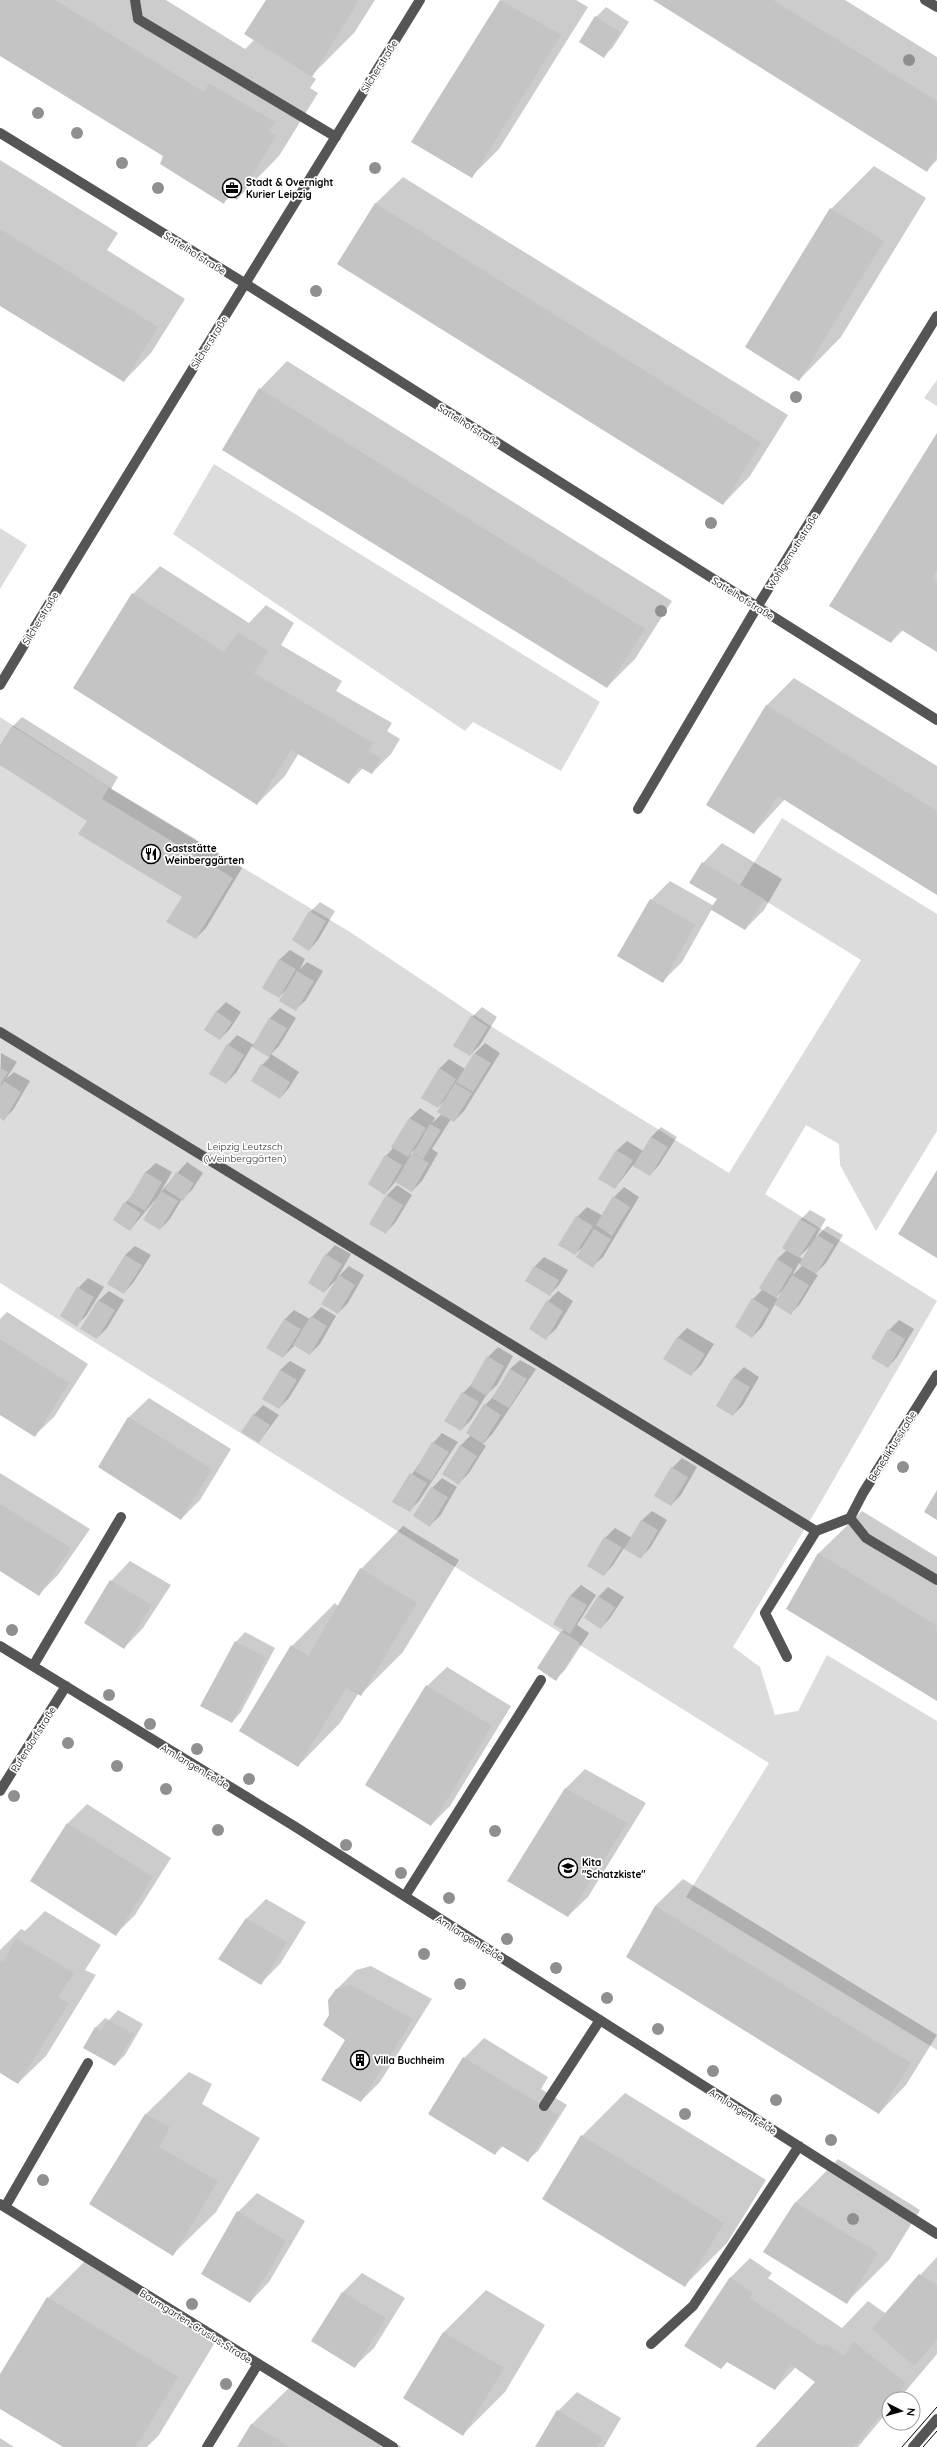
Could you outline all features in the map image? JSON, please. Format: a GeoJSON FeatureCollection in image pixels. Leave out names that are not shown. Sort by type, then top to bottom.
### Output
{"type":"FeatureCollection","features":[{"type":"Feature","properties":{"kind":"street"},"geometry":{"type":"LineString","coordinates":[[136,0],[138,19],[336,137]]}},
{"type":"Feature","properties":{"kind":"street","name":"Silcherstraße"},"geometry":{"type":"LineString","coordinates":[[0,684],[134,461],[246,284],[420,0]]}},
{"type":"Feature","properties":{"kind":"street"},"geometry":{"type":"LineString","coordinates":[[925,0],[937,7]]}},
{"type":"Feature","properties":{"kind":"street","name":"Sattelhofstraße"},"geometry":{"type":"LineString","coordinates":[[0,133],[246,284],[937,720]]}},
{"type":"Feature","properties":{"kind":"street","name":"Wohlgemuthstraße"},"geometry":{"type":"LineString","coordinates":[[638,809],[757,607],[936,321]]}},
{"type":"Feature","properties":{"kind":"street"},"geometry":{"type":"LineString","coordinates":[[0,1032],[816,1530]]}},
{"type":"Feature","properties":{"kind":"street","name":"Benediktusstraße"},"geometry":{"type":"LineString","coordinates":[[850,1518],[863,1493],[937,1375]]}},
{"type":"Feature","properties":{"kind":"street"},"geometry":{"type":"LineString","coordinates":[[33,1666],[121,1517]]}},
{"type":"Feature","properties":{"kind":"street"},"geometry":{"type":"LineString","coordinates":[[787,1658],[765,1612],[816,1530],[850,1518],[866,1538],[937,1580]]}},
{"type":"Feature","properties":{"kind":"street","name":"Am langen Felde"},"geometry":{"type":"LineString","coordinates":[[0,1646],[405,1896],[937,2234]]}},
{"type":"Feature","properties":{"kind":"street"},"geometry":{"type":"LineString","coordinates":[[405,1896],[542,1680]]}},
{"type":"Feature","properties":{"kind":"street","name":"Pufendorfstraße"},"geometry":{"type":"LineString","coordinates":[[0,1791],[66,1686]]}},
{"type":"Feature","properties":{"kind":"street"},"geometry":{"type":"LineString","coordinates":[[544,2106],[600,2020]]}},
{"type":"Feature","properties":{"kind":"street"},"geometry":{"type":"LineString","coordinates":[[2,2206],[88,2063]]}},
{"type":"Feature","properties":{"kind":"street"},"geometry":{"type":"LineString","coordinates":[[651,2344],[693,2306],[798,2146]]}},
{"type":"Feature","properties":{"kind":"street","name":"Baumgarten-Crusius-Straße"},"geometry":{"type":"LineString","coordinates":[[2,2206],[393,2447]]}},
{"type":"Feature","properties":{"kind":"street"},"geometry":{"type":"LineString","coordinates":[[207,2447],[258,2364]]}},
{"type":"Feature","properties":{"kind":"street"},"geometry":{"type":"LineString","coordinates":[[913,2447],[937,2419]]}},
{"type":"Feature","properties":{"kind":"green space"},"geometry":{"type":"Polygon","coordinates":[[[937,380],[937,406],[924,398],[937,380]]]}},
{"type":"Feature","properties":{"kind":"green space"},"geometry":{"type":"Polygon","coordinates":[[[214,464],[600,702],[561,771],[473,722],[465,731],[173,534],[214,464]]]}},
{"type":"Feature","properties":{"kind":"green space"},"geometry":{"type":"Polygon","coordinates":[[[0,528],[27,545],[0,589],[0,528]]]}},
{"type":"Feature","properties":{"kind":"green space","name":"Leipzig Leutzsch (Weinberggärten)"},"geometry":{"type":"Polygon","coordinates":[[[0,717],[109,787],[350,932],[489,1025],[729,1173],[861,960],[740,885],[782,818],[937,914],[937,1131],[876,1231],[840,1165],[839,1144],[806,1125],[765,1194],[937,1301],[815,1512],[733,1647],[760,1667],[775,1715],[798,1711],[827,1655],[937,1721],[937,2050],[686,1897],[769,1763],[0,1283],[0,717]]]}},
{"type":"Feature","properties":{"kind":"building"},"geometry":{"type":"Polygon","coordinates":[[[0,0],[55,0],[204,92],[209,83],[275,122],[268,131],[276,136],[237,200],[228,195],[224,204],[160,164],[163,156],[0,56],[0,0]]]}},
{"type":"Feature","properties":{"kind":"building"},"geometry":{"type":"Polygon","coordinates":[[[266,0],[359,0],[312,77],[244,34],[266,0]]]}},
{"type":"Feature","properties":{"kind":"building"},"geometry":{"type":"Polygon","coordinates":[[[500,0],[561,35],[472,178],[411,142],[500,0]]]}},
{"type":"Feature","properties":{"kind":"building"},"geometry":{"type":"Polygon","coordinates":[[[653,0],[773,0],[937,101],[937,156],[927,172],[653,0]]]}},
{"type":"Feature","properties":{"kind":"building"},"geometry":{"type":"Polygon","coordinates":[[[595,16],[620,32],[604,58],[579,42],[595,16]]]}},
{"type":"Feature","properties":{"kind":"building"},"geometry":{"type":"Polygon","coordinates":[[[375,203],[761,443],[723,505],[337,264],[375,203]]]}},
{"type":"Feature","properties":{"kind":"building"},"geometry":{"type":"Polygon","coordinates":[[[830,208],[884,241],[799,381],[745,347],[830,208]]]}},
{"type":"Feature","properties":{"kind":"building"},"geometry":{"type":"Polygon","coordinates":[[[0,229],[158,327],[124,382],[0,306],[0,229]]]}},
{"type":"Feature","properties":{"kind":"building"},"geometry":{"type":"Polygon","coordinates":[[[259,388],[645,629],[607,688],[222,450],[259,388]]]}},
{"type":"Feature","properties":{"kind":"building"},"geometry":{"type":"Polygon","coordinates":[[[937,433],[937,570],[932,579],[937,582],[937,652],[900,629],[891,643],[829,606],[937,433]]]}},
{"type":"Feature","properties":{"kind":"building"},"geometry":{"type":"Polygon","coordinates":[[[132,593],[224,652],[238,632],[268,651],[254,673],[373,743],[368,751],[381,758],[372,774],[359,767],[349,784],[291,750],[257,805],[73,688],[132,593]]]}},
{"type":"Feature","properties":{"kind":"building"},"geometry":{"type":"Polygon","coordinates":[[[766,705],[937,811],[937,895],[778,796],[754,834],[706,805],[766,705]]]}},
{"type":"Feature","properties":{"kind":"building"},"geometry":{"type":"Polygon","coordinates":[[[12,726],[109,787],[102,799],[233,878],[196,939],[166,922],[182,897],[78,834],[87,821],[0,765],[0,745],[12,726]]]}},
{"type":"Feature","properties":{"kind":"building"},"geometry":{"type":"Polygon","coordinates":[[[702,862],[764,899],[745,930],[710,909],[717,899],[689,883],[702,862]]]}},
{"type":"Feature","properties":{"kind":"building"},"geometry":{"type":"Polygon","coordinates":[[[650,899],[695,925],[663,983],[617,956],[650,899]]]}},
{"type":"Feature","properties":{"kind":"building"},"geometry":{"type":"Polygon","coordinates":[[[309,911],[326,921],[309,951],[292,940],[309,911]]]}},
{"type":"Feature","properties":{"kind":"building"},"geometry":{"type":"Polygon","coordinates":[[[279,959],[296,969],[279,998],[262,988],[279,959]]]}},
{"type":"Feature","properties":{"kind":"building"},"geometry":{"type":"Polygon","coordinates":[[[297,971],[314,981],[296,1011],[279,1001],[297,971]]]}},
{"type":"Feature","properties":{"kind":"building"},"geometry":{"type":"Polygon","coordinates":[[[216,1011],[232,1022],[220,1040],[204,1030],[216,1011]]]}},
{"type":"Feature","properties":{"kind":"building"},"geometry":{"type":"Polygon","coordinates":[[[471,1016],[488,1027],[470,1056],[453,1046],[471,1016]]]}},
{"type":"Feature","properties":{"kind":"building"},"geometry":{"type":"Polygon","coordinates":[[[269,1018],[287,1028],[269,1057],[252,1047],[269,1018]]]}},
{"type":"Feature","properties":{"kind":"building"},"geometry":{"type":"Polygon","coordinates":[[[227,1044],[244,1055],[226,1084],[209,1074],[227,1044]]]}},
{"type":"Feature","properties":{"kind":"building"},"geometry":{"type":"Polygon","coordinates":[[[474,1053],[491,1063],[473,1092],[456,1082],[474,1053]]]}},
{"type":"Feature","properties":{"kind":"building"},"geometry":{"type":"Polygon","coordinates":[[[261,1064],[290,1082],[280,1099],[251,1081],[261,1064]]]}},
{"type":"Feature","properties":{"kind":"building"},"geometry":{"type":"Polygon","coordinates":[[[0,1068],[8,1072],[0,1085],[0,1068]]]}},
{"type":"Feature","properties":{"kind":"building"},"geometry":{"type":"Polygon","coordinates":[[[439,1068],[456,1079],[438,1108],[421,1098],[439,1068]]]}},
{"type":"Feature","properties":{"kind":"building"},"geometry":{"type":"Polygon","coordinates":[[[4,1081],[21,1092],[4,1121],[0,1118],[0,1088],[4,1081]]]}},
{"type":"Feature","properties":{"kind":"building"},"geometry":{"type":"Polygon","coordinates":[[[455,1083],[472,1093],[454,1122],[437,1112],[455,1083]]]}},
{"type":"Feature","properties":{"kind":"building"},"geometry":{"type":"Polygon","coordinates":[[[409,1118],[426,1128],[408,1157],[391,1147],[409,1118]]]}},
{"type":"Feature","properties":{"kind":"building"},"geometry":{"type":"Polygon","coordinates":[[[430,1124],[441,1130],[423,1159],[413,1153],[430,1124]]]}},
{"type":"Feature","properties":{"kind":"building"},"geometry":{"type":"Polygon","coordinates":[[[651,1137],[668,1147],[650,1176],[633,1166],[651,1137]]]}},
{"type":"Feature","properties":{"kind":"building"},"geometry":{"type":"Polygon","coordinates":[[[616,1150],[633,1160],[615,1189],[598,1179],[616,1150]]]}},
{"type":"Feature","properties":{"kind":"building"},"geometry":{"type":"Polygon","coordinates":[[[412,1153],[429,1163],[412,1192],[395,1182],[412,1153]]]}},
{"type":"Feature","properties":{"kind":"building"},"geometry":{"type":"Polygon","coordinates":[[[385,1155],[402,1165],[385,1195],[368,1184],[385,1155]]]}},
{"type":"Feature","properties":{"kind":"building"},"geometry":{"type":"Polygon","coordinates":[[[937,1170],[937,1258],[898,1234],[937,1170]]]}},
{"type":"Feature","properties":{"kind":"building"},"geometry":{"type":"Polygon","coordinates":[[[145,1172],[162,1182],[145,1211],[128,1201],[145,1172]]]}},
{"type":"Feature","properties":{"kind":"building"},"geometry":{"type":"Polygon","coordinates":[[[176,1172],[194,1183],[183,1201],[165,1189],[176,1172]]]}},
{"type":"Feature","properties":{"kind":"building"},"geometry":{"type":"Polygon","coordinates":[[[161,1191],[178,1201],[160,1230],[143,1220],[161,1191]]]}},
{"type":"Feature","properties":{"kind":"building"},"geometry":{"type":"Polygon","coordinates":[[[386,1195],[403,1205],[386,1234],[369,1224],[386,1195]]]}},
{"type":"Feature","properties":{"kind":"building"},"geometry":{"type":"Polygon","coordinates":[[[613,1196],[630,1207],[612,1236],[596,1225],[613,1196]]]}},
{"type":"Feature","properties":{"kind":"building"},"geometry":{"type":"Polygon","coordinates":[[[124,1202],[141,1213],[130,1231],[113,1220],[124,1202]]]}},
{"type":"Feature","properties":{"kind":"building"},"geometry":{"type":"Polygon","coordinates":[[[576,1216],[593,1226],[575,1255],[558,1245],[576,1216]]]}},
{"type":"Feature","properties":{"kind":"building"},"geometry":{"type":"Polygon","coordinates":[[[800,1219],[817,1229],[799,1258],[782,1248],[800,1219]]]}},
{"type":"Feature","properties":{"kind":"building"},"geometry":{"type":"Polygon","coordinates":[[[594,1229],[611,1239],[593,1268],[576,1257],[594,1229]]]}},
{"type":"Feature","properties":{"kind":"building"},"geometry":{"type":"Polygon","coordinates":[[[817,1235],[834,1245],[816,1274],[799,1264],[817,1235]]]}},
{"type":"Feature","properties":{"kind":"building"},"geometry":{"type":"Polygon","coordinates":[[[325,1254],[342,1264],[324,1293],[308,1283],[325,1254]]]}},
{"type":"Feature","properties":{"kind":"building"},"geometry":{"type":"Polygon","coordinates":[[[125,1255],[142,1265],[124,1294],[107,1284],[125,1255]]]}},
{"type":"Feature","properties":{"kind":"building"},"geometry":{"type":"Polygon","coordinates":[[[777,1259],[793,1269],[776,1298],[759,1288],[777,1259]]]}},
{"type":"Feature","properties":{"kind":"building"},"geometry":{"type":"Polygon","coordinates":[[[534,1266],[559,1280],[550,1296],[525,1281],[534,1266]]]}},
{"type":"Feature","properties":{"kind":"building"},"geometry":{"type":"Polygon","coordinates":[[[339,1275],[355,1285],[338,1314],[321,1304],[339,1275]]]}},
{"type":"Feature","properties":{"kind":"building"},"geometry":{"type":"Polygon","coordinates":[[[792,1275],[809,1285],[791,1315],[774,1304],[792,1275]]]}},
{"type":"Feature","properties":{"kind":"building"},"geometry":{"type":"Polygon","coordinates":[[[77,1287],[94,1297],[77,1327],[60,1316],[77,1287]]]}},
{"type":"Feature","properties":{"kind":"building"},"geometry":{"type":"Polygon","coordinates":[[[752,1298],[769,1309],[752,1338],[735,1327],[752,1298]]]}},
{"type":"Feature","properties":{"kind":"building"},"geometry":{"type":"Polygon","coordinates":[[[98,1300],[115,1310],[97,1339],[80,1329],[98,1300]]]}},
{"type":"Feature","properties":{"kind":"building"},"geometry":{"type":"Polygon","coordinates":[[[547,1300],[563,1311],[546,1340],[529,1329],[547,1300]]]}},
{"type":"Feature","properties":{"kind":"building"},"geometry":{"type":"Polygon","coordinates":[[[311,1316],[327,1326],[310,1355],[293,1345],[311,1316]]]}},
{"type":"Feature","properties":{"kind":"building"},"geometry":{"type":"Polygon","coordinates":[[[284,1319],[301,1329],[283,1358],[266,1348],[284,1319]]]}},
{"type":"Feature","properties":{"kind":"building"},"geometry":{"type":"Polygon","coordinates":[[[888,1329],[905,1339],[888,1368],[871,1358],[888,1329]]]}},
{"type":"Feature","properties":{"kind":"building"},"geometry":{"type":"Polygon","coordinates":[[[677,1337],[705,1354],[691,1376],[663,1359],[677,1337]]]}},
{"type":"Feature","properties":{"kind":"building"},"geometry":{"type":"Polygon","coordinates":[[[0,1339],[69,1383],[35,1437],[0,1415],[0,1339]]]}},
{"type":"Feature","properties":{"kind":"building"},"geometry":{"type":"Polygon","coordinates":[[[487,1356],[504,1366],[487,1396],[470,1386],[487,1356]]]}},
{"type":"Feature","properties":{"kind":"building"},"geometry":{"type":"Polygon","coordinates":[[[510,1369],[527,1379],[509,1408],[492,1398],[510,1369]]]}},
{"type":"Feature","properties":{"kind":"building"},"geometry":{"type":"Polygon","coordinates":[[[280,1370],[297,1380],[279,1409],[262,1399],[280,1370]]]}},
{"type":"Feature","properties":{"kind":"building"},"geometry":{"type":"Polygon","coordinates":[[[733,1377],[750,1387],[733,1416],[716,1406],[733,1377]]]}},
{"type":"Feature","properties":{"kind":"building"},"geometry":{"type":"Polygon","coordinates":[[[462,1392],[479,1402],[461,1431],[444,1421],[462,1392]]]}},
{"type":"Feature","properties":{"kind":"building"},"geometry":{"type":"Polygon","coordinates":[[[484,1404],[501,1415],[483,1444],[466,1433],[484,1404]]]}},
{"type":"Feature","properties":{"kind":"building"},"geometry":{"type":"Polygon","coordinates":[[[253,1414],[270,1425],[259,1443],[241,1432],[253,1414]]]}},
{"type":"Feature","properties":{"kind":"building"},"geometry":{"type":"Polygon","coordinates":[[[128,1417],[212,1469],[181,1520],[98,1467],[128,1417]]]}},
{"type":"Feature","properties":{"kind":"building"},"geometry":{"type":"Polygon","coordinates":[[[432,1442],[449,1452],[431,1481],[415,1471],[432,1442]]]}},
{"type":"Feature","properties":{"kind":"building"},"geometry":{"type":"Polygon","coordinates":[[[460,1445],[477,1456],[459,1485],[442,1474],[460,1445]]]}},
{"type":"Feature","properties":{"kind":"building"},"geometry":{"type":"Polygon","coordinates":[[[671,1467],[688,1477],[671,1506],[654,1496],[671,1467]]]}},
{"type":"Feature","properties":{"kind":"building"},"geometry":{"type":"Polygon","coordinates":[[[410,1473],[427,1483],[410,1512],[392,1502],[410,1473]]]}},
{"type":"Feature","properties":{"kind":"building"},"geometry":{"type":"Polygon","coordinates":[[[431,1487],[448,1497],[430,1527],[413,1516],[431,1487]]]}},
{"type":"Feature","properties":{"kind":"building"},"geometry":{"type":"Polygon","coordinates":[[[937,1490],[937,1520],[924,1512],[937,1490]]]}},
{"type":"Feature","properties":{"kind":"building"},"geometry":{"type":"Polygon","coordinates":[[[0,1504],[71,1548],[39,1596],[0,1571],[0,1504]]]}},
{"type":"Feature","properties":{"kind":"building"},"geometry":{"type":"Polygon","coordinates":[[[641,1520],[658,1530],[641,1559],[624,1549],[641,1520]]]}},
{"type":"Feature","properties":{"kind":"building"},"geometry":{"type":"Polygon","coordinates":[[[604,1537],[622,1547],[604,1576],[587,1566],[604,1537]]]}},
{"type":"Feature","properties":{"kind":"building"},"geometry":{"type":"Polygon","coordinates":[[[818,1553],[937,1626],[937,1701],[786,1609],[818,1553]]]}},
{"type":"Feature","properties":{"kind":"building"},"geometry":{"type":"Polygon","coordinates":[[[360,1568],[417,1603],[361,1696],[346,1688],[298,1767],[239,1731],[291,1645],[308,1656],[360,1568]]]}},
{"type":"Feature","properties":{"kind":"building"},"geometry":{"type":"Polygon","coordinates":[[[110,1580],[152,1605],[124,1649],[84,1623],[110,1580]]]}},
{"type":"Feature","properties":{"kind":"building"},"geometry":{"type":"Polygon","coordinates":[[[570,1595],[587,1605],[570,1634],[553,1624],[570,1595]]]}},
{"type":"Feature","properties":{"kind":"building"},"geometry":{"type":"Polygon","coordinates":[[[598,1596],[615,1607],[601,1629],[584,1618],[598,1596]]]}},
{"type":"Feature","properties":{"kind":"building"},"geometry":{"type":"Polygon","coordinates":[[[561,1631],[580,1643],[556,1681],[537,1668],[561,1631]]]}},
{"type":"Feature","properties":{"kind":"building"},"geometry":{"type":"Polygon","coordinates":[[[235,1641],[266,1658],[232,1723],[200,1706],[235,1641]]]}},
{"type":"Feature","properties":{"kind":"building"},"geometry":{"type":"Polygon","coordinates":[[[426,1685],[492,1726],[431,1826],[365,1785],[426,1685]]]}},
{"type":"Feature","properties":{"kind":"building"},"geometry":{"type":"Polygon","coordinates":[[[565,1788],[627,1823],[568,1917],[507,1881],[565,1788]]]}},
{"type":"Feature","properties":{"kind":"building"},"geometry":{"type":"Polygon","coordinates":[[[67,1823],[153,1877],[116,1936],[30,1881],[67,1823]]]}},
{"type":"Feature","properties":{"kind":"building"},"geometry":{"type":"Polygon","coordinates":[[[655,1906],[911,2063],[879,2114],[626,1957],[655,1906]]]}},
{"type":"Feature","properties":{"kind":"building"},"geometry":{"type":"Polygon","coordinates":[[[246,1918],[287,1942],[261,1985],[218,1959],[246,1918]]]}},
{"type":"Feature","properties":{"kind":"building"},"geometry":{"type":"Polygon","coordinates":[[[16,1938],[74,1973],[58,1997],[69,2003],[18,2084],[0,2073],[0,1960],[3,1962],[16,1938]]]}},
{"type":"Feature","properties":{"kind":"building","name":"Villa Buchheim"},"geometry":{"type":"Polygon","coordinates":[[[351,1985],[413,2019],[361,2102],[321,2080],[345,2040],[323,2025],[329,2015],[328,2000],[336,1989],[351,1985]]]}},
{"type":"Feature","properties":{"kind":"building"},"geometry":{"type":"Polygon","coordinates":[[[108,2020],[134,2034],[115,2066],[83,2048],[95,2027],[101,2031],[108,2020]]]}},
{"type":"Feature","properties":{"kind":"building"},"geometry":{"type":"Polygon","coordinates":[[[463,2057],[558,2115],[528,2162],[500,2145],[495,2155],[428,2114],[463,2057]]]}},
{"type":"Feature","properties":{"kind":"building"},"geometry":{"type":"Polygon","coordinates":[[[145,2114],[170,2127],[159,2147],[218,2181],[173,2256],[89,2204],[145,2114]]]}},
{"type":"Feature","properties":{"kind":"building"},"geometry":{"type":"Polygon","coordinates":[[[581,2135],[724,2223],[685,2287],[542,2199],[581,2135]]]}},
{"type":"Feature","properties":{"kind":"building"},"geometry":{"type":"Polygon","coordinates":[[[795,2202],[878,2253],[847,2304],[763,2252],[795,2202]]]}},
{"type":"Feature","properties":{"kind":"building"},"geometry":{"type":"Polygon","coordinates":[[[237,2211],[286,2241],[250,2303],[201,2274],[237,2211]]]}},
{"type":"Feature","properties":{"kind":"building"},"geometry":{"type":"Polygon","coordinates":[[[919,2274],[937,2285],[937,2340],[914,2366],[872,2329],[919,2274]]]}},
{"type":"Feature","properties":{"kind":"building"},"geometry":{"type":"Polygon","coordinates":[[[730,2277],[753,2293],[750,2298],[823,2347],[825,2343],[843,2356],[854,2342],[906,2383],[900,2391],[881,2391],[881,2415],[854,2447],[755,2447],[815,2382],[790,2364],[775,2390],[727,2362],[721,2369],[684,2346],[730,2277]]]}},
{"type":"Feature","properties":{"kind":"building"},"geometry":{"type":"Polygon","coordinates":[[[342,2292],[386,2318],[355,2368],[311,2341],[342,2292]]]}},
{"type":"Feature","properties":{"kind":"building"},"geometry":{"type":"Polygon","coordinates":[[[47,2297],[178,2377],[136,2447],[63,2447],[0,2409],[0,2374],[47,2297]]]}},
{"type":"Feature","properties":{"kind":"building"},"geometry":{"type":"Polygon","coordinates":[[[443,2332],[504,2368],[463,2436],[403,2398],[443,2332]]]}},
{"type":"Feature","properties":{"kind":"building"},"geometry":{"type":"Polygon","coordinates":[[[557,2410],[603,2438],[597,2447],[535,2447],[557,2410]]]}},
{"type":"Feature","properties":{"kind":"building"},"geometry":{"type":"Polygon","coordinates":[[[251,2424],[278,2440],[289,2447],[237,2447],[251,2424]]]}},
{"type":"Feature","properties":{"kind":"tram line"},"geometry":{"type":"LineString","coordinates":[[902,2447],[937,2407]]}},
{"type":"Feature","properties":{"kind":"tram line"},"geometry":{"type":"LineString","coordinates":[[923,2447],[937,2431]]}},
{"type":"Feature","properties":{"kind":"place","name":"Stadt & Overnight Kurier Leipzig"},"geometry":{"type":"Point","coordinates":[232,188]}},
{"type":"Feature","properties":{"kind":"place","name":"Gaststätte Weinberggärten"},"geometry":{"type":"Point","coordinates":[151,854]}},
{"type":"Feature","properties":{"kind":"place","name":"Kita \"Schatzkiste\""},"geometry":{"type":"Point","coordinates":[568,1868]}},
{"type":"Feature","properties":{"kind":"place","name":"Villa Buchheim"},"geometry":{"type":"Point","coordinates":[360,2060]}}]}
